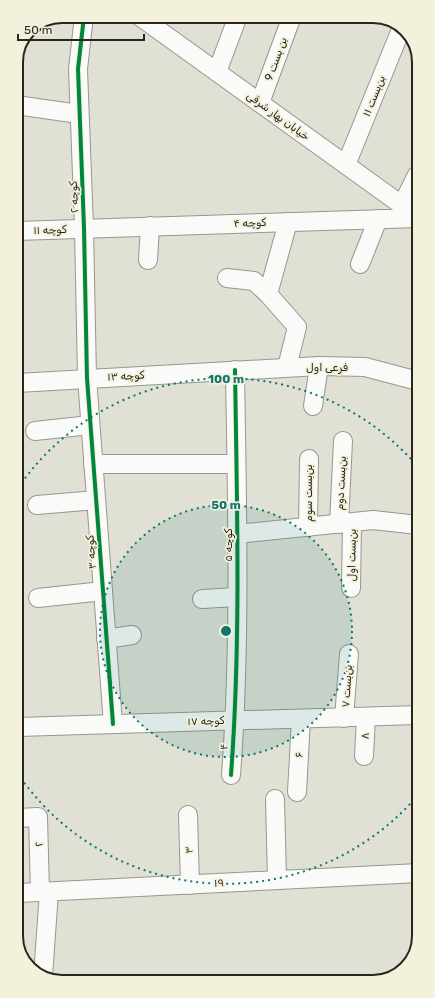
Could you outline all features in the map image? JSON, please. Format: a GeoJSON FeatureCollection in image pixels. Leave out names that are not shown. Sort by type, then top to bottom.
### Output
{"type":"FeatureCollection","features":[{"type":"Feature","properties":{"kind":"street","name":"کوچه ۲"},"geometry":{"type":"LineString","coordinates":[[83,23],[78,69],[84,228],[87,378]]}},
{"type":"Feature","properties":{"kind":"street","name":"خیابان بهار شرقی"},"geometry":{"type":"LineString","coordinates":[[149,23],[412,213]]}},
{"type":"Feature","properties":{"kind":"street"},"geometry":{"type":"LineString","coordinates":[[217,72],[235,23]]}},
{"type":"Feature","properties":{"kind":"street","name":"بن بست 9"},"geometry":{"type":"LineString","coordinates":[[260,103],[289,23]]}},
{"type":"Feature","properties":{"kind":"street","name":"بن‌بست ۱۱"},"geometry":{"type":"LineString","coordinates":[[346,165],[400,33]]}},
{"type":"Feature","properties":{"kind":"street"},"geometry":{"type":"LineString","coordinates":[[23,106],[80,114]]}},
{"type":"Feature","properties":{"kind":"street"},"geometry":{"type":"LineString","coordinates":[[402,205],[412,185]]}},
{"type":"Feature","properties":{"kind":"street","name":"کوچه ۴"},"geometry":{"type":"LineString","coordinates":[[84,228],[412,217]]}},
{"type":"Feature","properties":{"kind":"street"},"geometry":{"type":"LineString","coordinates":[[360,264],[378,219]]}},
{"type":"Feature","properties":{"kind":"street"},"geometry":{"type":"LineString","coordinates":[[268,294],[288,222]]}},
{"type":"Feature","properties":{"kind":"street"},"geometry":{"type":"LineString","coordinates":[[148,260],[150,226]]}},
{"type":"Feature","properties":{"kind":"street","name":"کوچه ۱۱"},"geometry":{"type":"LineString","coordinates":[[23,231],[84,228]]}},
{"type":"Feature","properties":{"kind":"street"},"geometry":{"type":"LineString","coordinates":[[227,278],[254,281],[268,294],[296,327],[287,367]]}},
{"type":"Feature","properties":{"kind":"street"},"geometry":{"type":"LineString","coordinates":[[313,406],[319,366]]}},
{"type":"Feature","properties":{"kind":"street","name":"فرعی اول"},"geometry":{"type":"LineString","coordinates":[[235,370],[319,366],[364,367],[412,379]]}},
{"type":"Feature","properties":{"kind":"street","name":"کوچه ۱۳"},"geometry":{"type":"LineString","coordinates":[[23,383],[235,370]]}},
{"type":"Feature","properties":{"kind":"street","name":"کوچه ۵"},"geometry":{"type":"LineString","coordinates":[[235,370],[237,534],[235,720]]}},
{"type":"Feature","properties":{"kind":"street","name":"کوچه ۳"},"geometry":{"type":"LineString","coordinates":[[87,378],[113,724]]}},
{"type":"Feature","properties":{"kind":"street"},"geometry":{"type":"LineString","coordinates":[[35,431],[90,425]]}},
{"type":"Feature","properties":{"kind":"street","name":"بن‌بست دوم"},"geometry":{"type":"LineString","coordinates":[[343,441],[346,524]]}},
{"type":"Feature","properties":{"kind":"street","name":"بن‌بست سوم"},"geometry":{"type":"LineString","coordinates":[[308,528],[309,459]]}},
{"type":"Feature","properties":{"kind":"street"},"geometry":{"type":"LineString","coordinates":[[93,464],[236,464]]}},
{"type":"Feature","properties":{"kind":"street"},"geometry":{"type":"LineString","coordinates":[[37,505],[96,500]]}},
{"type":"Feature","properties":{"kind":"street"},"geometry":{"type":"LineString","coordinates":[[237,534],[308,528],[373,520],[412,524]]}},
{"type":"Feature","properties":{"kind":"street","name":"بن‌بست اول"},"geometry":{"type":"LineString","coordinates":[[346,524],[351,588]]}},
{"type":"Feature","properties":{"kind":"street"},"geometry":{"type":"LineString","coordinates":[[38,598],[103,591]]}},
{"type":"Feature","properties":{"kind":"street"},"geometry":{"type":"LineString","coordinates":[[202,599],[237,597]]}},
{"type":"Feature","properties":{"kind":"street"},"geometry":{"type":"LineString","coordinates":[[106,639],[132,635]]}},
{"type":"Feature","properties":{"kind":"street","name":"بن‌بست ۷"},"geometry":{"type":"LineString","coordinates":[[344,718],[349,654]]}},
{"type":"Feature","properties":{"kind":"street","name":"کوچه ۱۷"},"geometry":{"type":"LineString","coordinates":[[23,727],[412,715]]}},
{"type":"Feature","properties":{"kind":"street","name":"۸"},"geometry":{"type":"LineString","coordinates":[[364,756],[366,717]]}},
{"type":"Feature","properties":{"kind":"street","name":"۶"},"geometry":{"type":"LineString","coordinates":[[298,792],[301,719]]}},
{"type":"Feature","properties":{"kind":"street","name":"۴"},"geometry":{"type":"LineString","coordinates":[[231,775],[235,720]]}},
{"type":"Feature","properties":{"kind":"street"},"geometry":{"type":"LineString","coordinates":[[275,799],[276,880]]}},
{"type":"Feature","properties":{"kind":"street","name":"۳"},"geometry":{"type":"LineString","coordinates":[[188,815],[190,884]]}},
{"type":"Feature","properties":{"kind":"street","name":"۲"},"geometry":{"type":"LineString","coordinates":[[23,818],[38,816],[44,892]]}},
{"type":"Feature","properties":{"kind":"street","name":"۱۹"},"geometry":{"type":"LineString","coordinates":[[23,893],[412,872]]}},
{"type":"Feature","properties":{"kind":"street"},"geometry":{"type":"LineString","coordinates":[[43,970],[44,892]]}},
{"type":"Feature","properties":{"kind":"cycle path"},"geometry":{"type":"LineString","coordinates":[[83,23],[78,69],[84,228],[87,378],[113,724]]}},
{"type":"Feature","properties":{"kind":"cycle path"},"geometry":{"type":"LineString","coordinates":[[231,775],[237,624],[235,370]]}}]}
